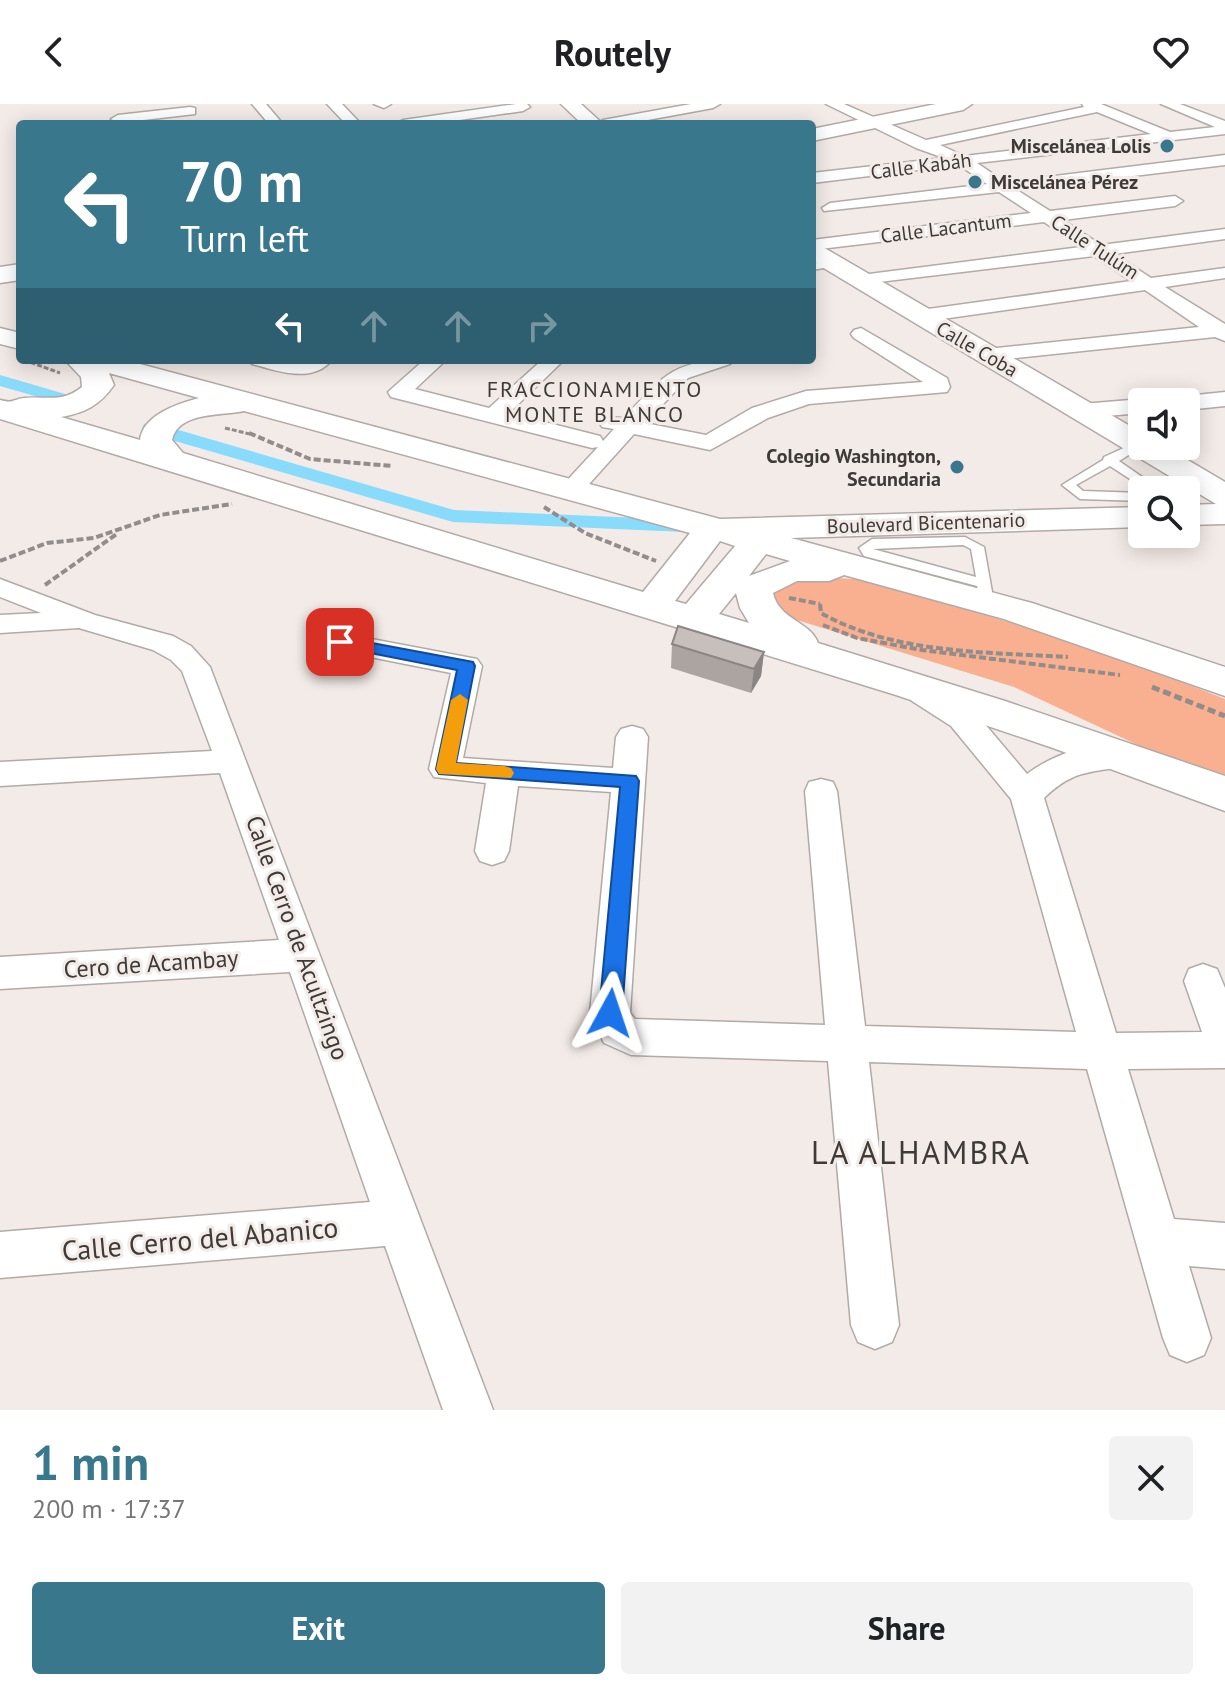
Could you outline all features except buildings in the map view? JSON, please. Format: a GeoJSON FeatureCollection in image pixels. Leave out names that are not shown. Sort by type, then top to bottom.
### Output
{"type":"FeatureCollection","features":[{"type":"Feature","properties":{"kind":"main road"},"geometry":{"type":"LineString","coordinates":[[570,104],[588,120]]}},
{"type":"Feature","properties":{"kind":"main road"},"geometry":{"type":"LineString","coordinates":[[815,120],[897,104]]}},
{"type":"Feature","properties":{"kind":"main road"},"geometry":{"type":"LineString","coordinates":[[816,134],[963,104]]}},
{"type":"Feature","properties":{"kind":"main road","name":"Calle Coba"},"geometry":{"type":"LineString","coordinates":[[817,257],[1128,438]]}},
{"type":"Feature","properties":{"kind":"main road"},"geometry":{"type":"LineString","coordinates":[[0,403],[58,409],[90,399],[99,385],[94,373],[84,364]]}},
{"type":"Feature","properties":{"kind":"main road"},"geometry":{"type":"LineString","coordinates":[[107,364],[273,408]]}},
{"type":"Feature","properties":{"kind":"main road"},"geometry":{"type":"LineString","coordinates":[[171,459],[156,441],[157,431],[185,411],[225,403],[273,408]]}},
{"type":"Feature","properties":{"kind":"main road","name":"Boulevard Bicentenario"},"geometry":{"type":"LineString","coordinates":[[273,408],[558,494],[711,530],[763,535],[1128,518]]}},
{"type":"Feature","properties":{"kind":"main road"},"geometry":{"type":"LineString","coordinates":[[0,409],[696,618],[818,632]]}},
{"type":"Feature","properties":{"kind":"main road","name":"Calle Coba"},"geometry":{"type":"LineString","coordinates":[[1172,460],[1211,477],[1225,496]]}},
{"type":"Feature","properties":{"kind":"main road"},"geometry":{"type":"LineString","coordinates":[[1200,515],[1225,514]]}},
{"type":"Feature","properties":{"kind":"main road"},"geometry":{"type":"LineString","coordinates":[[652,606],[711,530]]}},
{"type":"Feature","properties":{"kind":"main road"},"geometry":{"type":"LineString","coordinates":[[696,618],[763,535],[868,573]]}},
{"type":"Feature","properties":{"kind":"main road"},"geometry":{"type":"LineString","coordinates":[[1225,682],[985,593],[868,573],[807,568],[777,574],[754,589],[755,607],[769,623],[818,632],[898,679],[1124,755],[1225,794]]}},
{"type":"Feature","properties":{"kind":"street"},"geometry":{"type":"LineString","coordinates":[[259,104],[273,120]]}},
{"type":"Feature","properties":{"kind":"street"},"geometry":{"type":"LineString","coordinates":[[334,104],[350,120]]}},
{"type":"Feature","properties":{"kind":"street"},"geometry":{"type":"LineString","coordinates":[[625,120],[713,104]]}},
{"type":"Feature","properties":{"kind":"street","name":"Calle Tulúm"},"geometry":{"type":"LineString","coordinates":[[833,104],[963,161],[1223,332]]}},
{"type":"Feature","properties":{"kind":"street"},"geometry":{"type":"LineString","coordinates":[[1168,104],[1225,128]]}},
{"type":"Feature","properties":{"kind":"street"},"geometry":{"type":"LineString","coordinates":[[816,168],[1093,106],[1225,159]]}},
{"type":"Feature","properties":{"kind":"street"},"geometry":{"type":"LineString","coordinates":[[117,118],[188,107]]}},
{"type":"Feature","properties":{"kind":"street"},"geometry":{"type":"LineString","coordinates":[[442,120],[526,108]]}},
{"type":"Feature","properties":{"kind":"street","name":"Calle Kabáh"},"geometry":{"type":"LineString","coordinates":[[816,178],[1174,138],[1225,128]]}},
{"type":"Feature","properties":{"kind":"street"},"geometry":{"type":"LineString","coordinates":[[830,208],[1125,174],[1225,159]]}},
{"type":"Feature","properties":{"kind":"street","name":"Calle Lacantum"},"geometry":{"type":"LineString","coordinates":[[817,257],[886,236],[1180,204],[1125,174]]}},
{"type":"Feature","properties":{"kind":"street"},"geometry":{"type":"LineString","coordinates":[[816,201],[886,236]]}},
{"type":"Feature","properties":{"kind":"street"},"geometry":{"type":"LineString","coordinates":[[1209,220],[1225,232]]}},
{"type":"Feature","properties":{"kind":"street"},"geometry":{"type":"LineString","coordinates":[[861,281],[1225,232]]}},
{"type":"Feature","properties":{"kind":"street"},"geometry":{"type":"LineString","coordinates":[[921,316],[1225,273]]}},
{"type":"Feature","properties":{"kind":"street"},"geometry":{"type":"LineString","coordinates":[[987,355],[1223,332]]}},
{"type":"Feature","properties":{"kind":"street"},"geometry":{"type":"LineString","coordinates":[[620,424],[710,443],[717,442],[760,413],[806,398],[939,387],[939,383],[861,334]]}},
{"type":"Feature","properties":{"kind":"street"},"geometry":{"type":"LineString","coordinates":[[279,364],[303,369],[314,364]]}},
{"type":"Feature","properties":{"kind":"street"},"geometry":{"type":"LineString","coordinates":[[431,364],[399,392],[592,441]]}},
{"type":"Feature","properties":{"kind":"street"},"geometry":{"type":"LineString","coordinates":[[493,416],[550,364]]}},
{"type":"Feature","properties":{"kind":"street"},"geometry":{"type":"LineString","coordinates":[[558,494],[620,424],[666,364]]}},
{"type":"Feature","properties":{"kind":"street"},"geometry":{"type":"LineString","coordinates":[[558,494],[592,441],[620,424],[681,374],[707,364]]}},
{"type":"Feature","properties":{"kind":"street"},"geometry":{"type":"LineString","coordinates":[[1200,402],[1225,399]]}},
{"type":"Feature","properties":{"kind":"street"},"geometry":{"type":"LineString","coordinates":[[1082,411],[1128,407]]}},
{"type":"Feature","properties":{"kind":"street","name":"Calle Cerro de Acultzingo"},"geometry":{"type":"LineString","coordinates":[[0,587],[85,621],[163,643],[181,653],[195,667],[468,1410]]}},
{"type":"Feature","properties":{"kind":"street"},"geometry":{"type":"LineString","coordinates":[[0,624],[85,621]]}},
{"type":"Feature","properties":{"kind":"street"},"geometry":{"type":"LineString","coordinates":[[340,642],[467,666],[445,769],[629,781]]}},
{"type":"Feature","properties":{"kind":"street"},"geometry":{"type":"LineString","coordinates":[[898,679],[962,718],[1026,795],[1187,1338]]}},
{"type":"Feature","properties":{"kind":"street"},"geometry":{"type":"LineString","coordinates":[[632,737],[610,1013],[618,1030],[631,1037],[1102,1051],[1225,1050]]}},
{"type":"Feature","properties":{"kind":"street"},"geometry":{"type":"LineString","coordinates":[[1026,795],[1049,772],[1063,765],[1090,758],[1124,755]]}},
{"type":"Feature","properties":{"kind":"street"},"geometry":{"type":"LineString","coordinates":[[0,774],[232,761]]}},
{"type":"Feature","properties":{"kind":"street"},"geometry":{"type":"LineString","coordinates":[[492,851],[504,773]]}},
{"type":"Feature","properties":{"kind":"street"},"geometry":{"type":"LineString","coordinates":[[821,791],[875,1325]]}},
{"type":"Feature","properties":{"kind":"street","name":"Cero de Acambay"},"geometry":{"type":"LineString","coordinates":[[0,973],[303,955]]}},
{"type":"Feature","properties":{"kind":"street"},"geometry":{"type":"LineString","coordinates":[[1203,981],[1225,1040]]}},
{"type":"Feature","properties":{"kind":"street","name":"Calle Cerro del Abanico"},"geometry":{"type":"LineString","coordinates":[[0,1255],[400,1222]]}},
{"type":"Feature","properties":{"kind":"street"},"geometry":{"type":"LineString","coordinates":[[1158,1241],[1225,1246]]}},
{"type":"Feature","properties":{"kind":"lane"},"geometry":{"type":"LineString","coordinates":[[1128,455],[1108,459],[1068,485],[1069,489],[1080,495],[1128,497]]}},
{"type":"Feature","properties":{"kind":"lane"},"geometry":{"type":"LineString","coordinates":[[1108,459],[1134,476]]}},
{"type":"Feature","properties":{"kind":"lane"},"geometry":{"type":"LineString","coordinates":[[1126,471],[1138,460]]}},
{"type":"Feature","properties":{"kind":"lane"},"geometry":{"type":"LineString","coordinates":[[965,541],[977,547],[985,593],[869,553],[866,548],[872,543],[965,541]]}},
{"type":"Feature","properties":{"kind":"path"},"geometry":{"type":"LineString","coordinates":[[558,494],[572,527]]}},
{"type":"Feature","properties":{"kind":"path"},"geometry":{"type":"LineString","coordinates":[[0,561],[47,543],[94,538],[160,515],[236,503]]}},
{"type":"Feature","properties":{"kind":"path"},"geometry":{"type":"LineString","coordinates":[[28,598],[121,530]]}},
{"type":"Feature","properties":{"kind":"path"},"geometry":{"type":"LineString","coordinates":[[813,595],[810,603],[818,632],[826,627],[941,655],[1124,673],[1112,666]]}},
{"type":"Feature","properties":{"kind":"path"},"geometry":{"type":"LineString","coordinates":[[820,604],[821,613],[832,622],[894,641],[1070,657]]}},
{"type":"Feature","properties":{"kind":"path"},"geometry":{"type":"LineString","coordinates":[[1149,686],[1225,716]]}},
{"type":"Feature","properties":{"kind":"shaded area"},"geometry":{"type":"Polygon","coordinates":[[[820,577],[871,580],[1100,650],[1225,699],[1225,786],[1014,687],[787,617],[770,600],[784,579],[820,577]]]}},
{"type":"Feature","properties":{"kind":"waterway"},"geometry":{"type":"LineString","coordinates":[[0,380],[59,398]]}},
{"type":"Feature","properties":{"kind":"waterway"},"geometry":{"type":"LineString","coordinates":[[151,428],[453,516],[685,526]]}},
{"type":"Feature","properties":{"kind":"slow traffic"},"geometry":{"type":"LineString","coordinates":[[460,700],[445,769],[504,773]]}},
{"type":"Feature","properties":{"kind":"place","name":"Miscelánea Lolis"},"geometry":{"type":"Point","coordinates":[1167,146]}},
{"type":"Feature","properties":{"kind":"place","name":"Miscelánea Pérez"},"geometry":{"type":"Point","coordinates":[975,182]}},
{"type":"Feature","properties":{"kind":"place","name":"Colegio Washington, Secundaria"},"geometry":{"type":"Point","coordinates":[957,467]}},
{"type":"Feature","properties":{"kind":"district","name":"FRACCIONAMIENTO MONTE BLANCO"},"geometry":{"type":"Point","coordinates":[595,402]}},
{"type":"Feature","properties":{"kind":"district","name":"LA ALHAMBRA"},"geometry":{"type":"Point","coordinates":[921,1153]}},
{"type":"Feature","properties":{"kind":"route"},"geometry":{"type":"LineString","coordinates":[[340,642],[467,666],[445,769],[629,781],[610,1013]]}}]}
